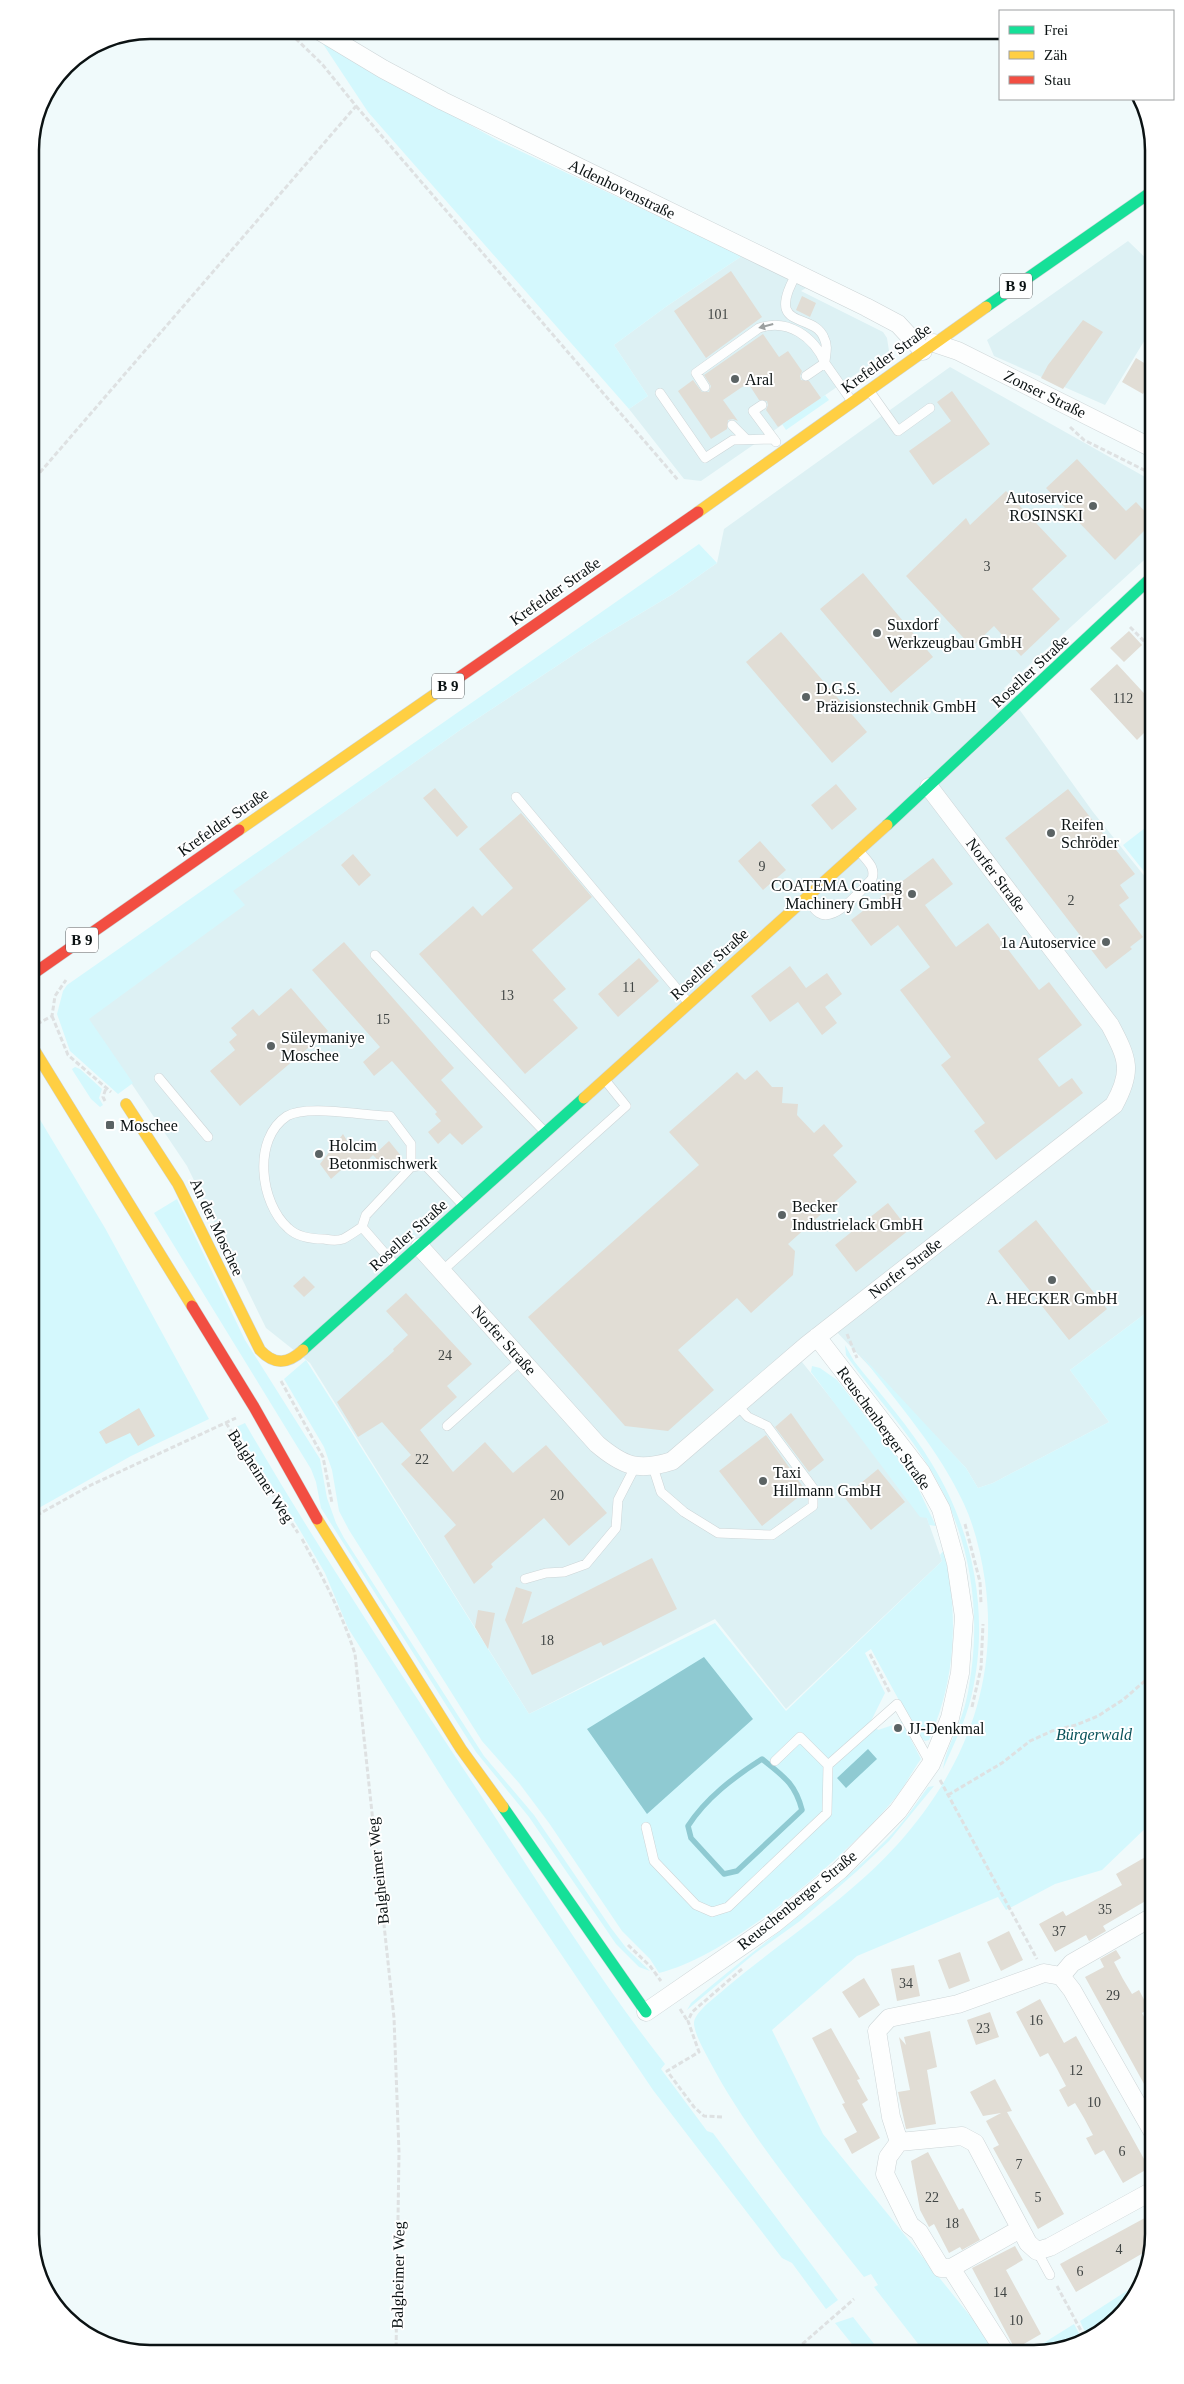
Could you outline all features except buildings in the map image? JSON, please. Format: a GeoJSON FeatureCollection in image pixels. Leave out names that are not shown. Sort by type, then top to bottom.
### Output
{"type":"FeatureCollection","features":[{"type":"Feature","properties":{"kind":"main road","name":"Krefelder Straße"},"geometry":{"type":"LineString","coordinates":[[39,970],[1145,196]]}},
{"type":"Feature","properties":{"kind":"main road","name":"Roseller Straße"},"geometry":{"type":"LineString","coordinates":[[277,1362],[294,1359],[859,851],[1145,584]]}},
{"type":"Feature","properties":{"kind":"main road"},"geometry":{"type":"LineString","coordinates":[[39,1057],[254,1408],[308,1505],[461,1749],[533,1848],[646,2012]]}},
{"type":"Feature","properties":{"kind":"main road","name":"An der Moschee"},"geometry":{"type":"LineString","coordinates":[[126,1104],[172,1171],[194,1212],[220,1274],[259,1349],[270,1359],[277,1362]]}},
{"type":"Feature","properties":{"kind":"street","name":"Aldenhovenstraße"},"geometry":{"type":"LineString","coordinates":[[333,39],[374,64],[443,101],[898,324],[928,347]]}},
{"type":"Feature","properties":{"kind":"street","name":"Zonser Straße"},"geometry":{"type":"LineString","coordinates":[[928,347],[958,351],[1145,444]]}},
{"type":"Feature","properties":{"kind":"street","name":"Norfer Straße"},"geometry":{"type":"LineString","coordinates":[[420,1246],[597,1444],[617,1461],[635,1467],[653,1467],[672,1461],[817,1337],[1095,1122],[1114,1105],[1124,1086],[1127,1071],[1124,1051],[1110,1026],[929,787]]}},
{"type":"Feature","properties":{"kind":"street","name":"Reuschenberger Straße"},"geometry":{"type":"LineString","coordinates":[[646,2012],[775,1923],[840,1870],[898,1811],[931,1764],[950,1718],[960,1673],[964,1617],[956,1563],[941,1509],[921,1472],[817,1337]]}},
{"type":"Feature","properties":{"kind":"street"},"geometry":{"type":"LineString","coordinates":[[899,2142],[891,2117],[877,2031],[888,2018],[958,2004],[1052,1974],[1145,1921]]}},
{"type":"Feature","properties":{"kind":"street"},"geometry":{"type":"LineString","coordinates":[[1052,1974],[1072,1990],[1145,2118]]}},
{"type":"Feature","properties":{"kind":"street"},"geometry":{"type":"LineString","coordinates":[[1020,2229],[951,2268],[941,2268],[919,2232],[910,2225],[885,2174],[888,2157],[899,2142],[962,2136],[974,2143],[1028,2243],[1037,2251],[1050,2247],[1145,2195]]}},
{"type":"Feature","properties":{"kind":"street"},"geometry":{"type":"LineString","coordinates":[[951,2268],[1000,2345]]}},
{"type":"Feature","properties":{"kind":"lane"},"geometry":{"type":"LineString","coordinates":[[797,273],[785,308],[790,316],[816,328],[824,336],[826,347],[825,363]]}},
{"type":"Feature","properties":{"kind":"lane"},"geometry":{"type":"LineString","coordinates":[[705,387],[696,373],[759,328],[771,324],[783,325],[811,340],[853,402]]}},
{"type":"Feature","properties":{"kind":"lane"},"geometry":{"type":"LineString","coordinates":[[806,376],[825,363]]}},
{"type":"Feature","properties":{"kind":"lane"},"geometry":{"type":"LineString","coordinates":[[869,390],[898,431],[930,408]]}},
{"type":"Feature","properties":{"kind":"lane"},"geometry":{"type":"LineString","coordinates":[[660,393],[705,458],[733,440],[745,438],[774,439]]}},
{"type":"Feature","properties":{"kind":"lane"},"geometry":{"type":"LineString","coordinates":[[762,405],[753,411],[783,451]]}},
{"type":"Feature","properties":{"kind":"lane"},"geometry":{"type":"LineString","coordinates":[[732,425],[745,438]]}},
{"type":"Feature","properties":{"kind":"lane"},"geometry":{"type":"LineString","coordinates":[[516,797],[689,1003]]}},
{"type":"Feature","properties":{"kind":"lane"},"geometry":{"type":"LineString","coordinates":[[806,898],[817,912],[825,916],[836,914],[872,879],[874,873],[872,866],[859,851]]}},
{"type":"Feature","properties":{"kind":"lane"},"geometry":{"type":"LineString","coordinates":[[375,955],[546,1132]]}},
{"type":"Feature","properties":{"kind":"lane"},"geometry":{"type":"LineString","coordinates":[[159,1078],[208,1137]]}},
{"type":"Feature","properties":{"kind":"lane"},"geometry":{"type":"LineString","coordinates":[[442,1272],[626,1106],[605,1080]]}},
{"type":"Feature","properties":{"kind":"lane"},"geometry":{"type":"LineString","coordinates":[[411,1167],[411,1144],[390,1116],[365,1116],[312,1109],[287,1116],[268,1138],[263,1168],[272,1208],[289,1229],[310,1239],[341,1240],[362,1227],[366,1215],[411,1167],[425,1165],[464,1206]]}},
{"type":"Feature","properties":{"kind":"lane"},"geometry":{"type":"LineString","coordinates":[[362,1227],[396,1267]]}},
{"type":"Feature","properties":{"kind":"lane"},"geometry":{"type":"LineString","coordinates":[[447,1426],[521,1360]]}},
{"type":"Feature","properties":{"kind":"lane"},"geometry":{"type":"LineString","coordinates":[[653,1467],[661,1492],[684,1512],[718,1533],[772,1535],[813,1506],[813,1488],[767,1426],[748,1418],[737,1405]]}},
{"type":"Feature","properties":{"kind":"lane"},"geometry":{"type":"LineString","coordinates":[[525,1579],[546,1573],[564,1572],[586,1564],[616,1528],[618,1500],[635,1467]]}},
{"type":"Feature","properties":{"kind":"lane"},"geometry":{"type":"LineString","coordinates":[[828,1765],[897,1704],[931,1764]]}},
{"type":"Feature","properties":{"kind":"lane"},"geometry":{"type":"LineString","coordinates":[[646,1827],[654,1861],[696,1905],[712,1912],[728,1907],[827,1813],[828,1765],[800,1737],[775,1761]]}},
{"type":"Feature","properties":{"kind":"lane"},"geometry":{"type":"LineString","coordinates":[[1037,2251],[1050,2275]]}},
{"type":"Feature","properties":{"kind":"path"},"geometry":{"type":"LineString","coordinates":[[297,39],[322,64],[678,480]]}},
{"type":"Feature","properties":{"kind":"path"},"geometry":{"type":"LineString","coordinates":[[39,474],[356,106]]}},
{"type":"Feature","properties":{"kind":"path"},"geometry":{"type":"LineString","coordinates":[[1116,613],[1145,642]]}},
{"type":"Feature","properties":{"kind":"path"},"geometry":{"type":"LineString","coordinates":[[52,1016],[68,1055],[126,1104]]}},
{"type":"Feature","properties":{"kind":"path"},"geometry":{"type":"LineString","coordinates":[[277,1362],[282,1386],[311,1432],[324,1457],[334,1509]]}},
{"type":"Feature","properties":{"kind":"path"},"geometry":{"type":"LineString","coordinates":[[39,1514],[91,1485],[226,1423],[254,1408]]}},
{"type":"Feature","properties":{"kind":"path","name":"Balgheimer Weg"},"geometry":{"type":"LineString","coordinates":[[226,1423],[302,1539],[327,1585],[355,1654],[394,2018],[399,2152],[396,2345]]}},
{"type":"Feature","properties":{"kind":"path"},"geometry":{"type":"LineString","coordinates":[[870,1654],[897,1704]]}},
{"type":"Feature","properties":{"kind":"path"},"geometry":{"type":"LineString","coordinates":[[948,1795],[1002,1763],[1030,1741],[1052,1731],[1076,1725],[1098,1716],[1124,1699],[1145,1682]]}},
{"type":"Feature","properties":{"kind":"path"},"geometry":{"type":"LineString","coordinates":[[931,1764],[1052,1974]]}},
{"type":"Feature","properties":{"kind":"path"},"geometry":{"type":"LineString","coordinates":[[624,1941],[650,1966],[688,2021]]}},
{"type":"Feature","properties":{"kind":"path"},"geometry":{"type":"LineString","coordinates":[[699,2052],[667,2071],[694,2107],[704,2116],[722,2117]]}},
{"type":"Feature","properties":{"kind":"path"},"geometry":{"type":"LineString","coordinates":[[1050,2275],[1083,2334]]}},
{"type":"Feature","properties":{"kind":"path"},"geometry":{"type":"LineString","coordinates":[[801,2345],[854,2299]]}},
{"type":"Feature","properties":{"kind":"shaded area"},"geometry":{"type":"Polygon","coordinates":[[[1128,241],[1145,257],[1145,340],[1105,405],[994,356],[987,340],[1128,241]]]}},
{"type":"Feature","properties":{"kind":"shaded area"},"geometry":{"type":"Polygon","coordinates":[[[742,256],[806,288],[801,291],[883,332],[887,338],[889,351],[701,481],[684,479],[629,409],[648,396],[614,345],[667,306],[742,256]]]}},
{"type":"Feature","properties":{"kind":"shaded area"},"geometry":{"type":"Polygon","coordinates":[[[950,367],[1145,477],[1145,559],[1004,688],[1093,812],[1145,877],[1145,1314],[1070,1370],[1109,1422],[993,1483],[978,1488],[966,1468],[833,1328],[798,1357],[927,1518],[942,1561],[786,1709],[715,1619],[529,1714],[310,1363],[266,1328],[187,1166],[88,1019],[244,905],[232,891],[463,728],[596,640],[673,594],[717,563],[724,529],[950,367]]]}},
{"type":"Feature","properties":{"kind":"shaded area"},"geometry":{"type":"Polygon","coordinates":[[[704,1657],[753,1719],[647,1814],[587,1729],[704,1657]]]}},
{"type":"Feature","properties":{"kind":"shaded area"},"geometry":{"type":"Polygon","coordinates":[[[868,1749],[877,1759],[846,1788],[837,1778],[868,1749]]]}},
{"type":"Feature","properties":{"kind":"green space"},"geometry":{"type":"Polygon","coordinates":[[[323,44],[499,141],[742,256],[667,306],[614,345],[648,396],[629,409],[368,112],[323,44]]]}},
{"type":"Feature","properties":{"kind":"green space"},"geometry":{"type":"Polygon","coordinates":[[[825,395],[829,400],[786,430],[782,424],[825,395]]]}},
{"type":"Feature","properties":{"kind":"green space"},"geometry":{"type":"Polygon","coordinates":[[[699,544],[717,563],[673,594],[596,640],[463,728],[233,891],[245,905],[89,1019],[133,1083],[118,1094],[70,1051],[57,1014],[63,991],[67,985],[699,544]]]}},
{"type":"Feature","properties":{"kind":"green space"},"geometry":{"type":"Polygon","coordinates":[[[1145,828],[1145,873],[1123,845],[1145,828]]]}},
{"type":"Feature","properties":{"kind":"green space"},"geometry":{"type":"Polygon","coordinates":[[[75,1067],[80,1069],[102,1089],[99,1098],[103,1105],[100,1107],[91,1099],[72,1069],[75,1067]]]}},
{"type":"Feature","properties":{"kind":"green space"},"geometry":{"type":"Polygon","coordinates":[[[39,1118],[105,1228],[209,1419],[131,1456],[39,1508],[39,1118]]]}},
{"type":"Feature","properties":{"kind":"green space"},"geometry":{"type":"Polygon","coordinates":[[[177,1199],[245,1340],[320,1459],[327,1498],[344,1538],[484,1756],[534,1815],[627,1949],[650,1971],[639,1967],[616,1944],[529,1817],[476,1752],[321,1508],[316,1482],[311,1469],[154,1213],[177,1199]]]}},
{"type":"Feature","properties":{"kind":"green space","name":"Bürgerwald"},"geometry":{"type":"Polygon","coordinates":[[[1145,1314],[1145,1829],[1102,1870],[1055,1884],[1006,1910],[998,1897],[857,1956],[772,2030],[823,2134],[994,2345],[919,2345],[874,2287],[878,2285],[871,2274],[864,2277],[762,2144],[709,2060],[696,2033],[694,2024],[698,2014],[713,1999],[836,1902],[878,1865],[897,1845],[921,1816],[941,1786],[958,1755],[972,1723],[981,1689],[987,1655],[988,1619],[985,1581],[971,1522],[954,1484],[930,1445],[861,1355],[966,1468],[978,1488],[993,1483],[1109,1422],[1070,1370],[1145,1314]]]}},
{"type":"Feature","properties":{"kind":"green space"},"geometry":{"type":"Polygon","coordinates":[[[845,1345],[854,1361],[905,1424],[932,1464],[947,1491],[959,1519],[975,1577],[979,1638],[977,1668],[968,1707],[943,1769],[947,1752],[965,1706],[973,1659],[973,1604],[965,1550],[946,1499],[924,1458],[846,1355],[845,1345]]]}},
{"type":"Feature","properties":{"kind":"green space"},"geometry":{"type":"Polygon","coordinates":[[[306,1360],[529,1714],[715,1623],[786,1711],[942,1561],[940,1555],[944,1550],[952,1599],[952,1646],[945,1694],[929,1740],[925,1741],[918,1735],[871,1649],[865,1653],[885,1693],[871,1721],[878,1730],[902,1722],[921,1759],[899,1793],[870,1826],[844,1851],[784,1903],[751,1927],[718,1947],[687,1963],[659,1973],[650,1959],[622,1931],[549,1823],[519,1783],[482,1741],[349,1530],[339,1511],[332,1470],[324,1447],[284,1379],[306,1360]]]}},
{"type":"Feature","properties":{"kind":"green space"},"geometry":{"type":"Polygon","coordinates":[[[812,1366],[820,1368],[837,1380],[895,1454],[917,1486],[936,1526],[929,1525],[927,1518],[920,1517],[811,1372],[812,1366]]]}},
{"type":"Feature","properties":{"kind":"green space"},"geometry":{"type":"Polygon","coordinates":[[[245,1423],[361,1612],[548,1899],[617,2000],[665,2064],[661,2069],[707,2131],[713,2133],[838,2300],[826,2309],[792,2263],[782,2258],[653,2090],[448,1787],[348,1628],[325,1573],[239,1433],[236,1427],[245,1423]]]}},
{"type":"Feature","properties":{"kind":"green space"},"geometry":{"type":"Polygon","coordinates":[[[934,1786],[889,1841],[856,1872],[800,1921],[754,1954],[687,2010],[691,2003],[715,1982],[815,1903],[862,1863],[897,1828],[928,1787],[934,1786]]]}},
{"type":"Feature","properties":{"kind":"green space"},"geometry":{"type":"Polygon","coordinates":[[[1132,2288],[1118,2308],[1096,2327],[1086,2333],[1080,2321],[1132,2288]]]}},
{"type":"Feature","properties":{"kind":"green space"},"geometry":{"type":"Polygon","coordinates":[[[853,2317],[875,2345],[853,2345],[835,2323],[853,2317]]]}},
{"type":"Feature","properties":{"kind":"green space"},"geometry":{"type":"Polygon","coordinates":[[[1074,2324],[1080,2336],[1056,2343],[1041,2345],[1074,2324]]]}},
{"type":"Feature","properties":{"kind":"waterway"},"geometry":{"type":"LineString","coordinates":[[762,1759],[792,1786],[802,1810],[737,1871],[724,1874],[691,1838],[688,1826],[712,1797],[741,1773],[762,1759]]}},
{"type":"Feature","properties":{"kind":"traffic: fast"},"geometry":{"type":"LineString","coordinates":[[986,307],[1145,196]]}},
{"type":"Feature","properties":{"kind":"traffic: fast"},"geometry":{"type":"LineString","coordinates":[[887,825],[1145,583]]}},
{"type":"Feature","properties":{"kind":"traffic: fast"},"geometry":{"type":"LineString","coordinates":[[303,1350],[584,1098]]}},
{"type":"Feature","properties":{"kind":"traffic: fast"},"geometry":{"type":"LineString","coordinates":[[503,1807],[646,2012]]}},
{"type":"Feature","properties":{"kind":"traffic: slow"},"geometry":{"type":"LineString","coordinates":[[698,512],[986,307]]}},
{"type":"Feature","properties":{"kind":"traffic: slow"},"geometry":{"type":"LineString","coordinates":[[239,830],[448,685]]}},
{"type":"Feature","properties":{"kind":"traffic: slow"},"geometry":{"type":"LineString","coordinates":[[584,1098],[887,825]]}},
{"type":"Feature","properties":{"kind":"traffic: slow"},"geometry":{"type":"LineString","coordinates":[[39,1058],[192,1306]]}},
{"type":"Feature","properties":{"kind":"traffic: slow"},"geometry":{"type":"LineString","coordinates":[[126,1104],[178,1184],[260,1350],[276,1361],[292,1358],[303,1350]]}},
{"type":"Feature","properties":{"kind":"traffic: slow"},"geometry":{"type":"LineString","coordinates":[[317,1519],[461,1749],[503,1807]]}},
{"type":"Feature","properties":{"kind":"traffic: jam"},"geometry":{"type":"LineString","coordinates":[[448,685],[698,512]]}},
{"type":"Feature","properties":{"kind":"traffic: jam"},"geometry":{"type":"LineString","coordinates":[[39,970],[239,830]]}},
{"type":"Feature","properties":{"kind":"traffic: jam"},"geometry":{"type":"LineString","coordinates":[[192,1306],[254,1407],[317,1519]]}},
{"type":"Feature","properties":{"kind":"place","name":"Aral"},"geometry":{"type":"Point","coordinates":[735,379]}},
{"type":"Feature","properties":{"kind":"place","name":"Autoservice ROSINSKI"},"geometry":{"type":"Point","coordinates":[1093,506]}},
{"type":"Feature","properties":{"kind":"place","name":"Suxdorf Werkzeugbau GmbH"},"geometry":{"type":"Point","coordinates":[877,633]}},
{"type":"Feature","properties":{"kind":"place","name":"D.G.S. Präzisionstechnik GmbH"},"geometry":{"type":"Point","coordinates":[806,697]}},
{"type":"Feature","properties":{"kind":"place","name":"Reifen Schröder"},"geometry":{"type":"Point","coordinates":[1051,833]}},
{"type":"Feature","properties":{"kind":"place","name":"COATEMA Coating Machinery GmbH"},"geometry":{"type":"Point","coordinates":[912,894]}},
{"type":"Feature","properties":{"kind":"place","name":"1a Autoservice"},"geometry":{"type":"Point","coordinates":[1106,942]}},
{"type":"Feature","properties":{"kind":"place","name":"Süleymaniye Moschee"},"geometry":{"type":"Point","coordinates":[271,1046]}},
{"type":"Feature","properties":{"kind":"place","name":"Moschee"},"geometry":{"type":"Point","coordinates":[110,1125]}},
{"type":"Feature","properties":{"kind":"place","name":"Holcim Betonmischwerk"},"geometry":{"type":"Point","coordinates":[319,1154]}},
{"type":"Feature","properties":{"kind":"place","name":"Becker Industrielack GmbH"},"geometry":{"type":"Point","coordinates":[782,1215]}},
{"type":"Feature","properties":{"kind":"place","name":"A. HECKER GmbH"},"geometry":{"type":"Point","coordinates":[1052,1280]}},
{"type":"Feature","properties":{"kind":"place","name":"Taxi Hillmann GmbH"},"geometry":{"type":"Point","coordinates":[763,1481]}},
{"type":"Feature","properties":{"kind":"place","name":"JJ-Denkmal"},"geometry":{"type":"Point","coordinates":[898,1728]}}]}
